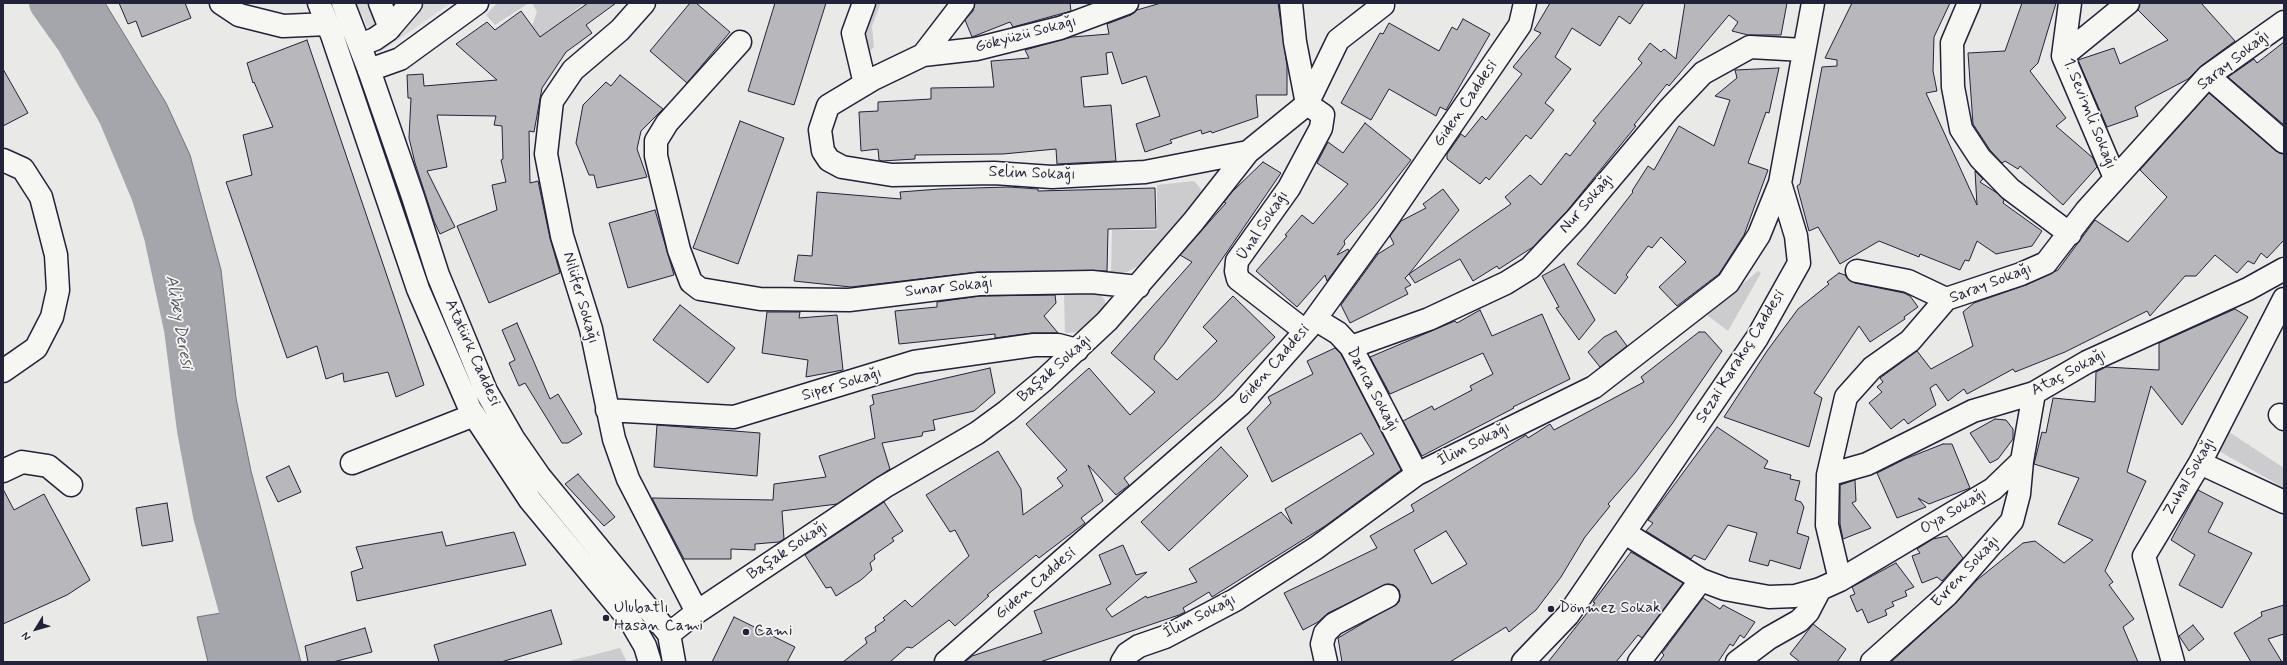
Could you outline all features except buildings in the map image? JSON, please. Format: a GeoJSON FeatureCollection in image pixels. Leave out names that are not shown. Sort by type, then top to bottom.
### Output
{"type":"FeatureCollection","features":[{"type":"Feature","properties":{"kind":"street"},"geometry":{"type":"LineString","coordinates":[[221,3],[239,15],[283,26],[328,24]]}},
{"type":"Feature","properties":{"kind":"street","name":"Atatürk Caddesi"},"geometry":{"type":"LineString","coordinates":[[319,3],[328,24],[418,289],[474,415],[530,500],[631,622],[647,654]]}},
{"type":"Feature","properties":{"kind":"street","name":"Atatürk Caddesi"},"geometry":{"type":"LineString","coordinates":[[343,3],[369,70],[438,275],[486,391],[513,438],[540,477],[669,634],[674,662]]}},
{"type":"Feature","properties":{"kind":"street"},"geometry":{"type":"LineString","coordinates":[[380,3],[390,28]]}},
{"type":"Feature","properties":{"kind":"street"},"geometry":{"type":"LineString","coordinates":[[360,45],[375,39],[390,28],[411,3]]}},
{"type":"Feature","properties":{"kind":"street"},"geometry":{"type":"LineString","coordinates":[[346,76],[400,59],[476,3]]}},
{"type":"Feature","properties":{"kind":"street","name":"Nilüfer Sokağı"},"geometry":{"type":"LineString","coordinates":[[644,3],[620,30],[574,70],[552,101],[546,154],[562,236],[591,329],[607,410],[628,479],[697,612]]}},
{"type":"Feature","properties":{"kind":"street"},"geometry":{"type":"LineString","coordinates":[[864,3],[853,33],[865,84],[923,55],[964,3]]}},
{"type":"Feature","properties":{"kind":"street","name":"Gökyüzü Sokağı"},"geometry":{"type":"LineString","coordinates":[[923,55],[976,49],[1060,28],[1127,3]]}},
{"type":"Feature","properties":{"kind":"street"},"geometry":{"type":"LineString","coordinates":[[1291,3],[1295,42],[1307,104]]}},
{"type":"Feature","properties":{"kind":"street"},"geometry":{"type":"LineString","coordinates":[[1307,104],[1338,40],[1383,5],[1383,3]]}},
{"type":"Feature","properties":{"kind":"street","name":"Giden Caddesi"},"geometry":{"type":"LineString","coordinates":[[946,662],[1241,404],[1310,325],[1388,218],[1520,25],[1524,3]]}},
{"type":"Feature","properties":{"kind":"street","name":"Sezai Karakoç Caddesi"},"geometry":{"type":"LineString","coordinates":[[1523,662],[1568,615],[1757,338],[1799,263],[1796,236],[1780,183],[1813,3]]}},
{"type":"Feature","properties":{"kind":"street"},"geometry":{"type":"LineString","coordinates":[[1969,3],[1952,43],[1953,87],[1961,129],[1980,158],[2010,189],[2070,234]]}},
{"type":"Feature","properties":{"kind":"street","name":"1. Sevimli Sokağı"},"geometry":{"type":"LineString","coordinates":[[2070,3],[2063,56],[2115,178]]}},
{"type":"Feature","properties":{"kind":"street"},"geometry":{"type":"LineString","coordinates":[[2063,56],[2128,3]]}},
{"type":"Feature","properties":{"kind":"street","name":"Saray Sokağı"},"geometry":{"type":"LineString","coordinates":[[1840,580],[1827,525],[1828,475],[1846,397],[1872,368],[1910,341],[1946,299],[2021,274],[2046,263],[2070,234],[2086,211],[2208,76],[2284,22]]}},
{"type":"Feature","properties":{"kind":"street","name":"Sunar Sokağı"},"geometry":{"type":"LineString","coordinates":[[740,42],[667,123],[656,141],[656,156],[679,250],[691,282],[700,289],[760,299],[849,300],[964,285],[1037,282],[1092,282],[1138,287]]}},
{"type":"Feature","properties":{"kind":"street","name":"Nur Sokağı"},"geometry":{"type":"LineString","coordinates":[[1351,347],[1429,319],[1506,283],[1530,268],[1577,218],[1669,109],[1703,73],[1750,48],[1804,50]]}},
{"type":"Feature","properties":{"kind":"street"},"geometry":{"type":"LineString","coordinates":[[2208,76],[2284,142]]}},
{"type":"Feature","properties":{"kind":"street","name":"Selim Sokağı"},"geometry":{"type":"LineString","coordinates":[[865,84],[828,106],[820,130],[823,151],[829,160],[842,167],[872,173],[892,175],[994,173],[1052,177],[1145,172],[1248,152]]}},
{"type":"Feature","properties":{"kind":"street","name":"Başak Sokağı"},"geometry":{"type":"LineString","coordinates":[[647,654],[697,612],[884,487],[977,432],[1007,411],[1077,350],[1138,287],[1248,152],[1307,104]]}},
{"type":"Feature","properties":{"kind":"street","name":"Ünal Sokağı"},"geometry":{"type":"LineString","coordinates":[[1307,104],[1323,115],[1321,128],[1288,188],[1237,261],[1236,271],[1238,279],[1310,325]]}},
{"type":"Feature","properties":{"kind":"street"},"geometry":{"type":"LineString","coordinates":[[3,160],[23,169],[41,197],[56,255],[58,290],[52,317],[36,348],[3,371]]}},
{"type":"Feature","properties":{"kind":"street","name":"İlim Sokağı"},"geometry":{"type":"LineString","coordinates":[[1122,662],[1126,654],[1139,646],[1165,637],[1235,600],[1316,548],[1417,474],[1594,387],[1728,283],[1759,235],[1780,183]]}},
{"type":"Feature","properties":{"kind":"street","name":"Ataç Sokağı"},"geometry":{"type":"LineString","coordinates":[[1828,475],[1867,464],[1972,411],[2034,393],[2087,362],[2248,289],[2284,269]]}},
{"type":"Feature","properties":{"kind":"street"},"geometry":{"type":"LineString","coordinates":[[1857,270],[1908,281],[1946,299]]}},
{"type":"Feature","properties":{"kind":"street","name":"Zuhal Sokağı"},"geometry":{"type":"LineString","coordinates":[[2173,662],[2144,556],[2200,463],[2284,299]]}},
{"type":"Feature","properties":{"kind":"street","name":"Darıca Sokağı"},"geometry":{"type":"LineString","coordinates":[[1310,325],[1338,333],[1351,347],[1417,474]]}},
{"type":"Feature","properties":{"kind":"street","name":"Siper Sokağı"},"geometry":{"type":"LineString","coordinates":[[607,410],[734,417],[914,362],[1034,345],[1058,345],[1077,350]]}},
{"type":"Feature","properties":{"kind":"street"},"geometry":{"type":"LineString","coordinates":[[2022,461],[2034,393]]}},
{"type":"Feature","properties":{"kind":"street"},"geometry":{"type":"LineString","coordinates":[[352,463],[474,415]]}},
{"type":"Feature","properties":{"kind":"street","name":"Oya Sokağı"},"geometry":{"type":"LineString","coordinates":[[1625,532],[1701,580],[1746,594],[1769,597],[1795,596],[1820,589],[1840,580],[1993,489],[2022,461]]}},
{"type":"Feature","properties":{"kind":"street","name":"Evren Sokağı"},"geometry":{"type":"LineString","coordinates":[[1872,662],[1947,595],[2012,521],[2019,494],[2022,461]]}},
{"type":"Feature","properties":{"kind":"street"},"geometry":{"type":"LineString","coordinates":[[3,471],[22,462],[48,466],[71,485]]}},
{"type":"Feature","properties":{"kind":"street"},"geometry":{"type":"LineString","coordinates":[[2200,463],[2284,502]]}},
{"type":"Feature","properties":{"kind":"street"},"geometry":{"type":"LineString","coordinates":[[1639,662],[1701,580]]}},
{"type":"Feature","properties":{"kind":"street"},"geometry":{"type":"LineString","coordinates":[[1737,662],[1769,638],[1799,621],[1808,612],[1820,589]]}},
{"type":"Feature","properties":{"kind":"street"},"geometry":{"type":"LineString","coordinates":[[1326,662],[1322,644],[1325,633],[1334,624],[1388,596]]}},
{"type":"Feature","properties":{"kind":"shaded area"},"geometry":{"type":"Polygon","coordinates":[[[59,3],[105,3],[166,103],[190,155],[221,270],[236,398],[251,471],[301,662],[208,662],[197,617],[239,610],[196,420],[166,219],[141,149],[59,3]]]}},
{"type":"Feature","properties":{"kind":"shaded area"},"geometry":{"type":"Polygon","coordinates":[[[356,3],[451,3],[379,53],[356,3]]]}},
{"type":"Feature","properties":{"kind":"shaded area"},"geometry":{"type":"Polygon","coordinates":[[[497,3],[529,3],[495,25],[486,15],[497,3]]]}},
{"type":"Feature","properties":{"kind":"shaded area"},"geometry":{"type":"Polygon","coordinates":[[[532,3],[596,3],[588,11],[583,4],[546,34],[538,46],[532,26],[537,12],[532,3]]]}},
{"type":"Feature","properties":{"kind":"shaded area"},"geometry":{"type":"Polygon","coordinates":[[[871,3],[881,3],[872,26],[874,47],[870,51],[864,36],[871,3]]]}},
{"type":"Feature","properties":{"kind":"shaded area"},"geometry":{"type":"Polygon","coordinates":[[[1194,181],[1201,189],[1200,195],[1138,266],[1127,272],[1111,273],[1112,230],[1157,230],[1157,185],[1194,181]]]}},
{"type":"Feature","properties":{"kind":"shaded area"},"geometry":{"type":"Polygon","coordinates":[[[1758,271],[1761,273],[1728,331],[1707,315],[1758,271]]]}},
{"type":"Feature","properties":{"kind":"shaded area"},"geometry":{"type":"Polygon","coordinates":[[[1090,292],[1100,294],[1105,300],[1105,305],[1100,316],[1090,326],[1078,332],[1065,333],[1064,294],[1090,292]]]}},
{"type":"Feature","properties":{"kind":"shaded area"},"geometry":{"type":"Polygon","coordinates":[[[2229,432],[2284,468],[2284,488],[2217,450],[2229,432]]]}},
{"type":"Feature","properties":{"kind":"shaded area"},"geometry":{"type":"Polygon","coordinates":[[[620,648],[627,662],[567,662],[573,660],[620,648]]]}},
{"type":"Feature","properties":{"kind":"waterway","name":"Alibey Deresi"},"geometry":{"type":"LineString","coordinates":[[47,3],[74,41],[116,115],[149,194],[162,236],[182,329],[195,430],[211,515],[251,662]]}},
{"type":"Feature","properties":{"kind":"place","name":"Dönmez Sokak"},"geometry":{"type":"Point","coordinates":[1551,609]}},
{"type":"Feature","properties":{"kind":"place","name":"Ulubatlı Hasan Cami"},"geometry":{"type":"Point","coordinates":[606,618]}},
{"type":"Feature","properties":{"kind":"place","name":"Cami"},"geometry":{"type":"Point","coordinates":[746,632]}}]}
